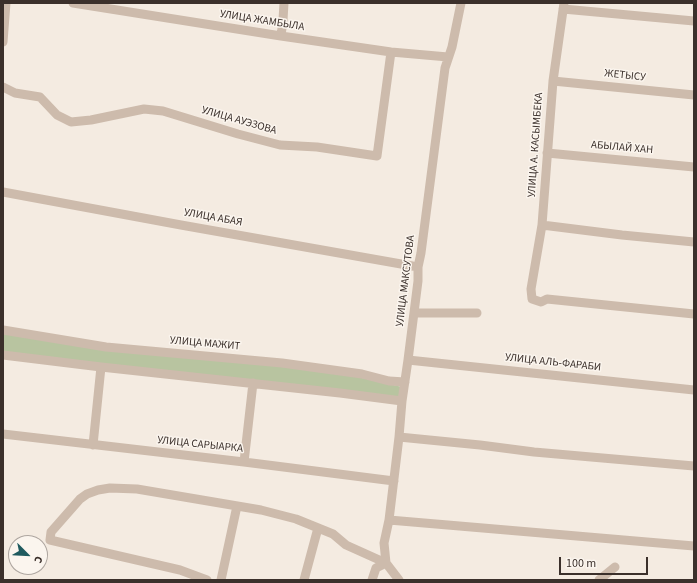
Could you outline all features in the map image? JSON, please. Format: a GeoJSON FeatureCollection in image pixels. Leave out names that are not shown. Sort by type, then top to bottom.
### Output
{"type":"FeatureCollection","features":[{"type":"Feature","properties":{"kind":"street"},"geometry":{"type":"LineString","coordinates":[[3,42],[6,3]]}},
{"type":"Feature","properties":{"kind":"street","name":"УЛИЦА ЖАМБЫЛА"},"geometry":{"type":"LineString","coordinates":[[73,3],[391,52],[448,57]]}},
{"type":"Feature","properties":{"kind":"street"},"geometry":{"type":"LineString","coordinates":[[281,36],[284,3]]}},
{"type":"Feature","properties":{"kind":"street","name":"УЛИЦА МАКСУТОВА"},"geometry":{"type":"LineString","coordinates":[[386,563],[384,543],[389,520],[394,481],[402,401],[418,281],[418,267],[445,68],[452,47],[461,3]]}},
{"type":"Feature","properties":{"kind":"street"},"geometry":{"type":"LineString","coordinates":[[563,6],[694,21]]}},
{"type":"Feature","properties":{"kind":"street","name":"УЛИЦА А. КАСЫМБЕКА"},"geometry":{"type":"LineString","coordinates":[[563,6],[553,81],[542,225],[532,289],[532,299],[541,302],[547,299],[694,314]]}},
{"type":"Feature","properties":{"kind":"street","name":"УЛИЦА АУЭЗОВА"},"geometry":{"type":"LineString","coordinates":[[3,87],[15,94],[40,97],[57,115],[71,122],[90,120],[144,109],[163,111],[238,134],[280,144],[317,147],[377,156],[391,52]]}},
{"type":"Feature","properties":{"kind":"street","name":"ЖЕТЫСУ"},"geometry":{"type":"LineString","coordinates":[[553,81],[694,95]]}},
{"type":"Feature","properties":{"kind":"street","name":"АБЫЛАЙ ХАН"},"geometry":{"type":"LineString","coordinates":[[547,153],[694,167]]}},
{"type":"Feature","properties":{"kind":"street","name":"УЛИЦА АБАЯ"},"geometry":{"type":"LineString","coordinates":[[3,192],[418,267]]}},
{"type":"Feature","properties":{"kind":"street"},"geometry":{"type":"LineString","coordinates":[[542,225],[694,242]]}},
{"type":"Feature","properties":{"kind":"street"},"geometry":{"type":"LineString","coordinates":[[414,313],[477,313]]}},
{"type":"Feature","properties":{"kind":"street","name":"УЛИЦА МАЖИТ"},"geometry":{"type":"LineString","coordinates":[[3,330],[106,347],[282,363],[362,374],[389,381],[405,382]]}},
{"type":"Feature","properties":{"kind":"street"},"geometry":{"type":"LineString","coordinates":[[3,355],[402,401]]}},
{"type":"Feature","properties":{"kind":"street","name":"УЛИЦА АЛЬ-ФАРАБИ"},"geometry":{"type":"LineString","coordinates":[[408,360],[694,390]]}},
{"type":"Feature","properties":{"kind":"street"},"geometry":{"type":"LineString","coordinates":[[93,445],[101,367]]}},
{"type":"Feature","properties":{"kind":"street"},"geometry":{"type":"LineString","coordinates":[[244,462],[253,384]]}},
{"type":"Feature","properties":{"kind":"street","name":"УЛИЦА САРЫАРКА"},"geometry":{"type":"LineString","coordinates":[[3,434],[394,481]]}},
{"type":"Feature","properties":{"kind":"street"},"geometry":{"type":"LineString","coordinates":[[399,437],[534,452],[694,466]]}},
{"type":"Feature","properties":{"kind":"street"},"geometry":{"type":"LineString","coordinates":[[207,580],[180,570],[50,540],[52,532],[80,499],[87,494],[110,488],[138,489],[261,510],[296,519],[333,534],[346,545],[386,563],[399,580]]}},
{"type":"Feature","properties":{"kind":"street"},"geometry":{"type":"LineString","coordinates":[[221,580],[237,506]]}},
{"type":"Feature","properties":{"kind":"street"},"geometry":{"type":"LineString","coordinates":[[389,520],[694,546]]}},
{"type":"Feature","properties":{"kind":"street"},"geometry":{"type":"LineString","coordinates":[[304,580],[318,528]]}},
{"type":"Feature","properties":{"kind":"street"},"geometry":{"type":"LineString","coordinates":[[372,580],[376,568],[386,563]]}},
{"type":"Feature","properties":{"kind":"street"},"geometry":{"type":"LineString","coordinates":[[600,580],[615,567]]}},
{"type":"Feature","properties":{"kind":"green space"},"geometry":{"type":"Polygon","coordinates":[[[3,328],[106,346],[322,369],[407,388],[404,401],[3,354],[3,328]]]}}]}
